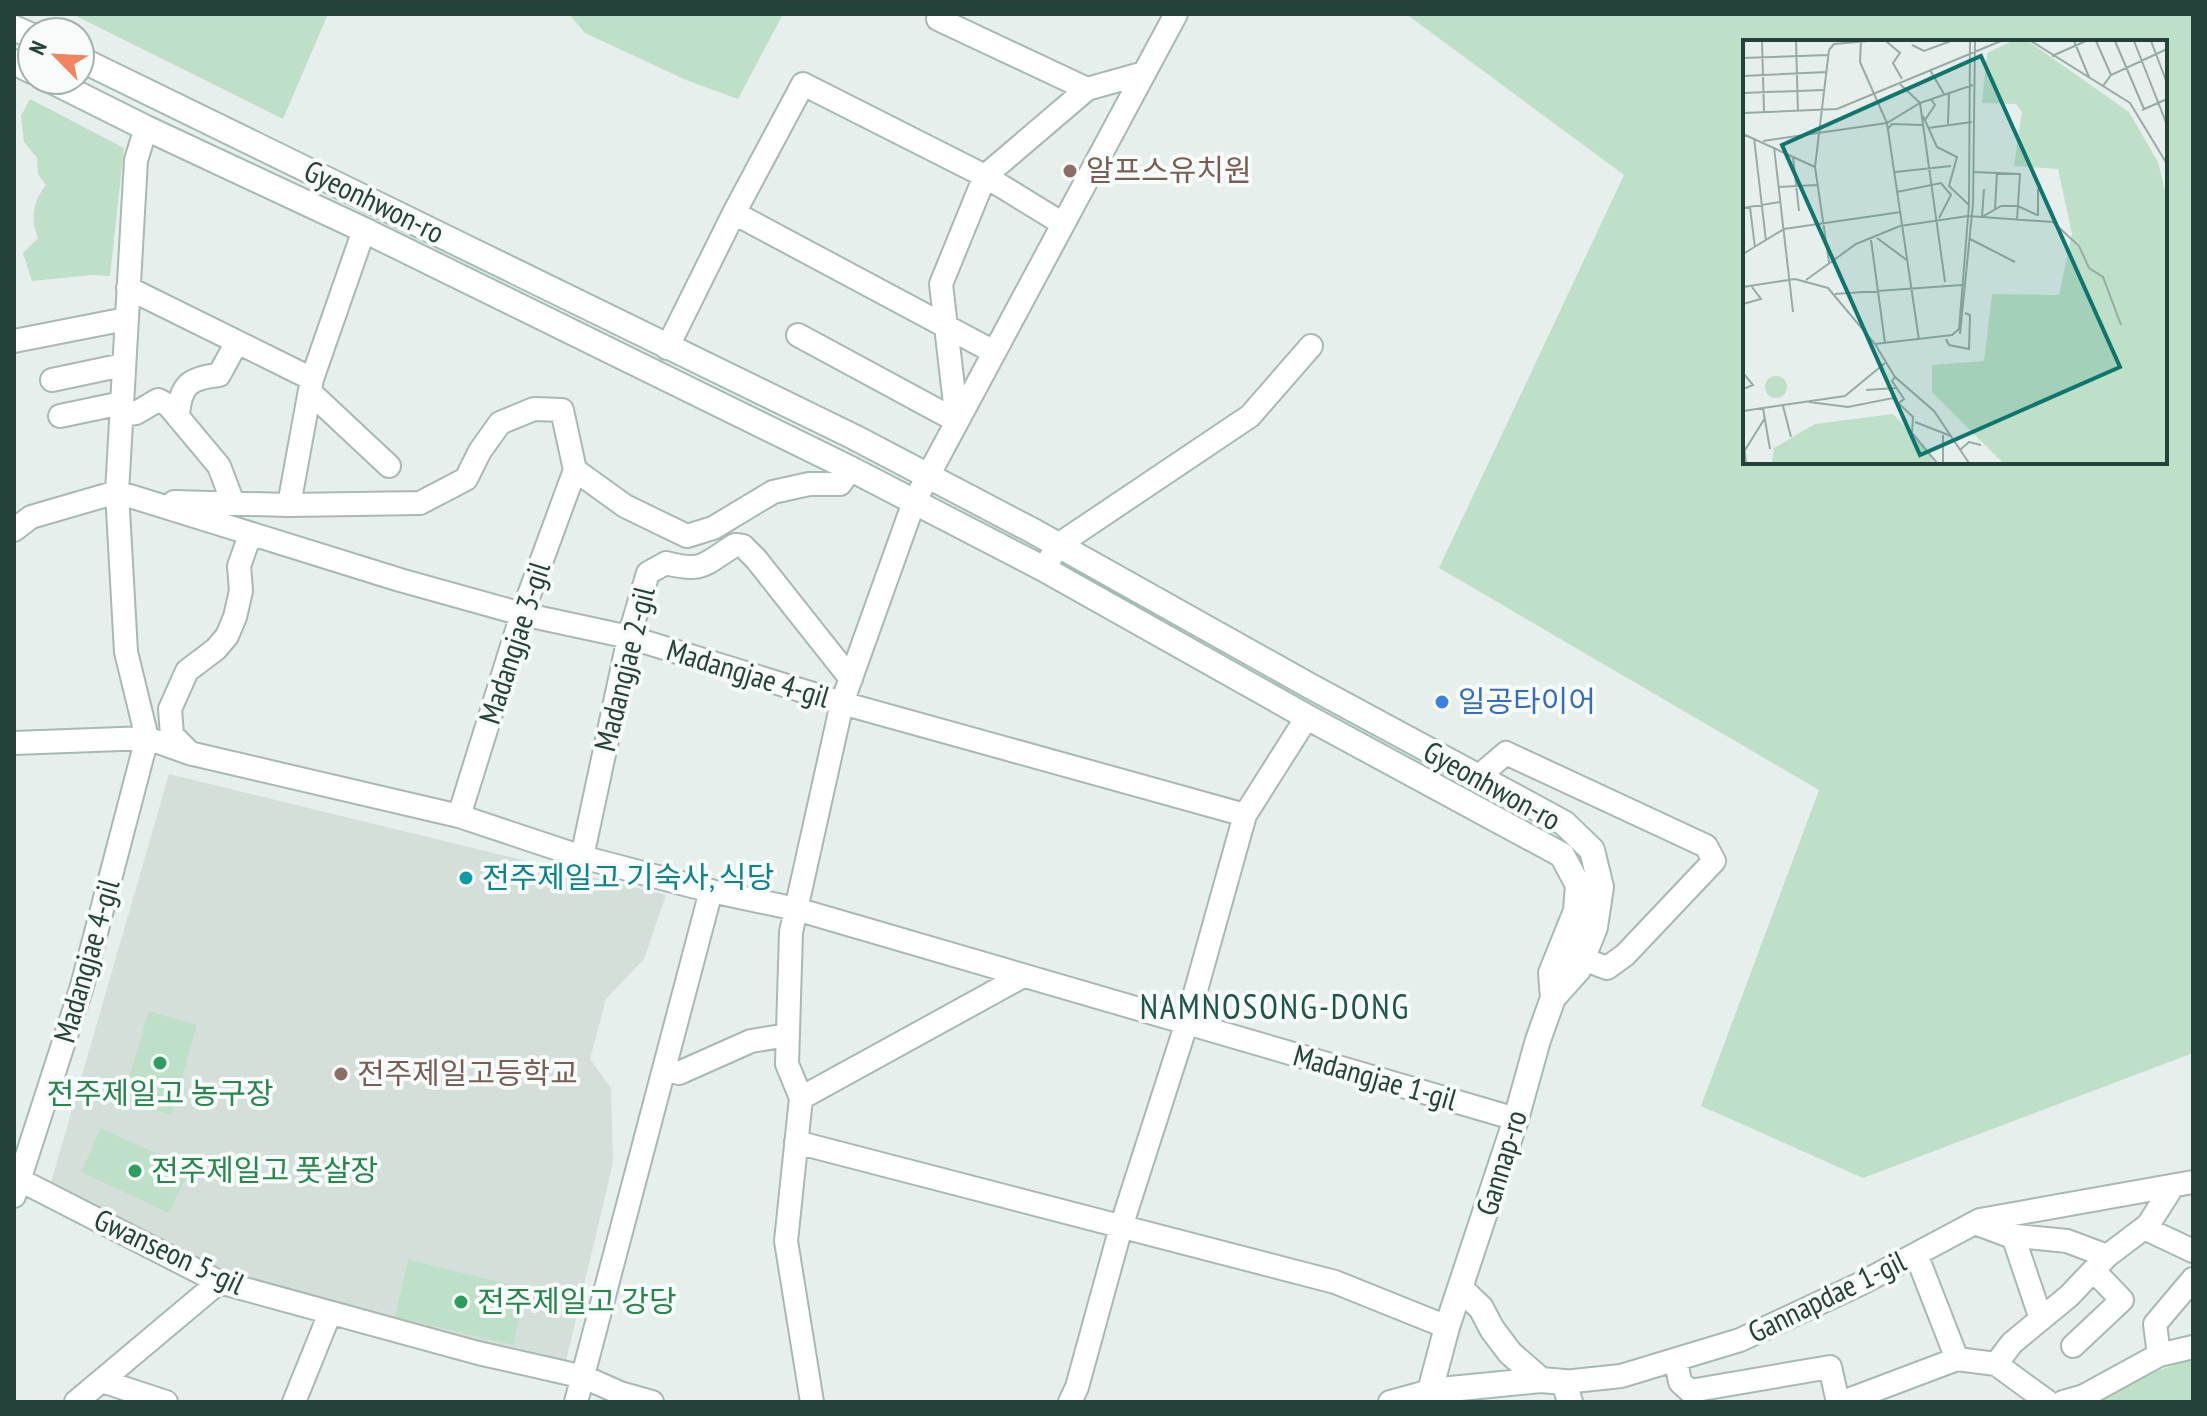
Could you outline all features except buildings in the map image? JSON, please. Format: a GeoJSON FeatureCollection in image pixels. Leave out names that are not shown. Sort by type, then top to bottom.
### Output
{"type":"FeatureCollection","features":[{"type":"Feature","properties":{"kind":"street"},"geometry":{"type":"LineString","coordinates":[[812,1402],[786,1241],[801,1098],[787,1064],[791,932],[842,703],[914,502],[1176,14]]}},
{"type":"Feature","properties":{"kind":"street"},"geometry":{"type":"LineString","coordinates":[[938,19],[1087,89]]}},
{"type":"Feature","properties":{"kind":"street","name":"Gyeonhwon-ro"},"geometry":{"type":"LineString","coordinates":[[96,67],[854,437],[1058,545],[1564,823],[1592,850],[1601,887],[1595,927],[1583,959],[1578,970],[1553,998]]}},
{"type":"Feature","properties":{"kind":"street"},"geometry":{"type":"LineString","coordinates":[[957,421],[941,284],[985,176],[1087,89],[1144,73]]}},
{"type":"Feature","properties":{"kind":"street"},"geometry":{"type":"LineString","coordinates":[[667,348],[803,84],[985,176],[1063,224]]}},
{"type":"Feature","properties":{"kind":"street","name":"Gyeonhwon-ro"},"geometry":{"type":"LineString","coordinates":[[82,96],[364,230],[851,469],[1044,569],[1307,717],[1562,855],[1578,885],[1576,911],[1551,973],[1553,998]]}},
{"type":"Feature","properties":{"kind":"street","name":"Madangjae 4-gil"},"geometry":{"type":"LineString","coordinates":[[16,1185],[82,986],[147,738],[126,652],[117,492],[136,160],[146,128]]}},
{"type":"Feature","properties":{"kind":"street"},"geometry":{"type":"LineString","coordinates":[[734,213],[994,352]]}},
{"type":"Feature","properties":{"kind":"street","name":"Gyeonhwon-ro"},"geometry":{"type":"LineString","coordinates":[[311,385],[364,230]]}},
{"type":"Feature","properties":{"kind":"street"},"geometry":{"type":"LineString","coordinates":[[128,288],[237,342],[311,385],[389,466]]}},
{"type":"Feature","properties":{"kind":"street"},"geometry":{"type":"LineString","coordinates":[[14,341],[126,319]]}},
{"type":"Feature","properties":{"kind":"street"},"geometry":{"type":"LineString","coordinates":[[798,335],[957,421]]}},
{"type":"Feature","properties":{"kind":"street"},"geometry":{"type":"LineString","coordinates":[[178,414],[182,393],[188,384],[198,378],[219,375],[237,342]]}},
{"type":"Feature","properties":{"kind":"street"},"geometry":{"type":"LineString","coordinates":[[1044,569],[1058,545],[1250,416],[1311,346]]}},
{"type":"Feature","properties":{"kind":"street"},"geometry":{"type":"LineString","coordinates":[[52,380],[123,365]]}},
{"type":"Feature","properties":{"kind":"street"},"geometry":{"type":"LineString","coordinates":[[289,505],[311,385]]}},
{"type":"Feature","properties":{"kind":"street"},"geometry":{"type":"LineString","coordinates":[[60,416],[121,409],[136,413],[158,400],[178,414],[219,466],[233,503]]}},
{"type":"Feature","properties":{"kind":"street"},"geometry":{"type":"LineString","coordinates":[[150,501],[289,505],[420,503],[466,479],[480,451],[500,423],[534,409],[562,410],[575,470],[625,506],[687,536],[713,528],[773,492],[809,484],[840,484],[851,469]]}},
{"type":"Feature","properties":{"kind":"street","name":"Madangjae 3-gil"},"geometry":{"type":"LineString","coordinates":[[459,816],[522,614],[575,470]]}},
{"type":"Feature","properties":{"kind":"street"},"geometry":{"type":"LineString","coordinates":[[14,530],[31,517],[117,492]]}},
{"type":"Feature","properties":{"kind":"street","name":"Madangjae 4-gil"},"geometry":{"type":"LineString","coordinates":[[117,492],[250,535],[522,614],[629,637],[842,703],[1245,815]]}},
{"type":"Feature","properties":{"kind":"street"},"geometry":{"type":"LineString","coordinates":[[189,753],[172,735],[170,709],[187,671],[216,649],[227,636],[241,591],[239,566],[250,535]]}},
{"type":"Feature","properties":{"kind":"street","name":"Madangjae 2-gil"},"geometry":{"type":"LineString","coordinates":[[582,857],[629,637],[648,573],[666,563],[686,568],[707,565],[735,545],[743,546],[851,679]]}},
{"type":"Feature","properties":{"kind":"street"},"geometry":{"type":"LineString","coordinates":[[1070,1402],[1077,1387],[1121,1227],[1187,1022],[1245,815],[1307,717]]}},
{"type":"Feature","properties":{"kind":"street"},"geometry":{"type":"LineString","coordinates":[[14,743],[147,738],[189,753],[459,816],[582,857],[711,891],[796,909],[1023,976]]}},
{"type":"Feature","properties":{"kind":"street"},"geometry":{"type":"LineString","coordinates":[[1478,777],[1506,753],[1706,846],[1714,861],[1625,955],[1607,968],[1583,959]]}},
{"type":"Feature","properties":{"kind":"street"},"geometry":{"type":"LineString","coordinates":[[576,1402],[711,891]]}},
{"type":"Feature","properties":{"kind":"street"},"geometry":{"type":"LineString","coordinates":[[801,1098],[1023,976]]}},
{"type":"Feature","properties":{"kind":"street","name":"Madangjae 1-gil"},"geometry":{"type":"LineString","coordinates":[[1023,976],[1516,1119]]}},
{"type":"Feature","properties":{"kind":"street","name":"Gannap-ro"},"geometry":{"type":"LineString","coordinates":[[1430,1391],[1447,1327],[1553,998]]}},
{"type":"Feature","properties":{"kind":"street"},"geometry":{"type":"LineString","coordinates":[[664,1069],[679,1073],[751,1041],[788,1035]]}},
{"type":"Feature","properties":{"kind":"street"},"geometry":{"type":"LineString","coordinates":[[796,1142],[1335,1282],[1447,1327]]}},
{"type":"Feature","properties":{"kind":"street","name":"Gannapdae 1-gil"},"geometry":{"type":"LineString","coordinates":[[1558,1388],[1621,1376],[1740,1340],[1860,1284],[1975,1223],[2183,1184]]}},
{"type":"Feature","properties":{"kind":"street","name":"Gannapdae 1-gil"},"geometry":{"type":"LineString","coordinates":[[1996,1364],[2012,1343],[2144,1228],[2183,1184]]}},
{"type":"Feature","properties":{"kind":"street","name":"Gwanseon 5-gil"},"geometry":{"type":"LineString","coordinates":[[16,1185],[219,1282],[478,1353],[584,1377],[620,1393],[652,1402]]}},
{"type":"Feature","properties":{"kind":"street"},"geometry":{"type":"LineString","coordinates":[[1975,1223],[2013,1236],[2067,1241],[2101,1264],[2122,1300],[2073,1346]]}},
{"type":"Feature","properties":{"kind":"street"},"geometry":{"type":"LineString","coordinates":[[2144,1228],[2193,1251]]}},
{"type":"Feature","properties":{"kind":"street"},"geometry":{"type":"LineString","coordinates":[[2013,1236],[2041,1319]]}},
{"type":"Feature","properties":{"kind":"street"},"geometry":{"type":"LineString","coordinates":[[1916,1254],[1957,1359]]}},
{"type":"Feature","properties":{"kind":"street"},"geometry":{"type":"LineString","coordinates":[[2159,1355],[2155,1324],[2193,1279]]}},
{"type":"Feature","properties":{"kind":"street"},"geometry":{"type":"LineString","coordinates":[[76,1402],[219,1282]]}},
{"type":"Feature","properties":{"kind":"street"},"geometry":{"type":"LineString","coordinates":[[1461,1289],[1481,1308],[1510,1353],[1558,1388]]}},
{"type":"Feature","properties":{"kind":"street"},"geometry":{"type":"LineString","coordinates":[[294,1402],[330,1313]]}},
{"type":"Feature","properties":{"kind":"street"},"geometry":{"type":"LineString","coordinates":[[2063,1402],[2084,1396],[2159,1355],[2193,1347]]}},
{"type":"Feature","properties":{"kind":"street"},"geometry":{"type":"LineString","coordinates":[[1841,1402],[1957,1359],[1996,1364],[2048,1402]]}},
{"type":"Feature","properties":{"kind":"street","name":"Gannapdae 1-gil"},"geometry":{"type":"LineString","coordinates":[[1676,1361],[1680,1382],[1690,1391],[1738,1392],[1830,1367],[1841,1402]]}},
{"type":"Feature","properties":{"kind":"street"},"geometry":{"type":"LineString","coordinates":[[102,1381],[166,1402]]}},
{"type":"Feature","properties":{"kind":"street"},"geometry":{"type":"LineString","coordinates":[[1390,1402],[1430,1391],[1558,1388]]}},
{"type":"Feature","properties":{"kind":"shaded area","name":"전주제일고등학교"},"geometry":{"type":"Polygon","coordinates":[[[169,774],[666,895],[644,959],[606,999],[590,1059],[611,1088],[613,1163],[566,1361],[376,1317],[226,1271],[50,1186],[169,774]]]}},
{"type":"Feature","properties":{"kind":"green space"},"geometry":{"type":"Polygon","coordinates":[[[72,14],[328,14],[283,119],[96,26],[96,16],[72,14]]]}},
{"type":"Feature","properties":{"kind":"green space"},"geometry":{"type":"Polygon","coordinates":[[[569,14],[783,14],[738,99],[686,80],[585,33],[569,14]]]}},
{"type":"Feature","properties":{"kind":"green space"},"geometry":{"type":"Polygon","coordinates":[[[1406,14],[2193,14],[2193,1053],[1863,1178],[1701,1106],[1819,790],[1439,568],[1624,175],[1406,14]]]}},
{"type":"Feature","properties":{"kind":"green space"},"geometry":{"type":"Polygon","coordinates":[[[30,99],[124,148],[110,276],[32,281],[23,253],[38,238],[34,210],[46,185],[38,174],[37,158],[24,142],[21,116],[30,99]]]}},
{"type":"Feature","properties":{"kind":"green space","name":"전주제일고 농구장"},"geometry":{"type":"Polygon","coordinates":[[[149,1011],[197,1025],[171,1115],[122,1100],[149,1011]]]}},
{"type":"Feature","properties":{"kind":"green space","name":"전주제일고 풋살장"},"geometry":{"type":"Polygon","coordinates":[[[101,1128],[190,1169],[169,1213],[81,1172],[101,1128]]]}},
{"type":"Feature","properties":{"kind":"green space","name":"전주제일고 강당"},"geometry":{"type":"Polygon","coordinates":[[[408,1260],[526,1288],[513,1345],[395,1317],[408,1260]]]}},
{"type":"Feature","properties":{"kind":"green space"},"geometry":{"type":"Polygon","coordinates":[[[2193,1358],[2193,1402],[2073,1402],[2193,1358]]]}},
{"type":"Feature","properties":{"kind":"place","name":"알프스유치원"},"geometry":{"type":"Point","coordinates":[1070,171]}},
{"type":"Feature","properties":{"kind":"place","name":"일공타이어"},"geometry":{"type":"Point","coordinates":[1442,702]}},
{"type":"Feature","properties":{"kind":"place","name":"전주제일고 기숙사, 식당"},"geometry":{"type":"Point","coordinates":[466,878]}},
{"type":"Feature","properties":{"kind":"place","name":"전주제일고 농구장"},"geometry":{"type":"Point","coordinates":[160,1063]}},
{"type":"Feature","properties":{"kind":"place","name":"전주제일고등학교"},"geometry":{"type":"Point","coordinates":[341,1074]}},
{"type":"Feature","properties":{"kind":"place","name":"전주제일고 풋살장"},"geometry":{"type":"Point","coordinates":[135,1171]}},
{"type":"Feature","properties":{"kind":"place","name":"전주제일고 강당"},"geometry":{"type":"Point","coordinates":[461,1302]}},
{"type":"Feature","properties":{"kind":"district","name":"NAMNOSONG-DONG"},"geometry":{"type":"Point","coordinates":[1275,1007]}}]}
